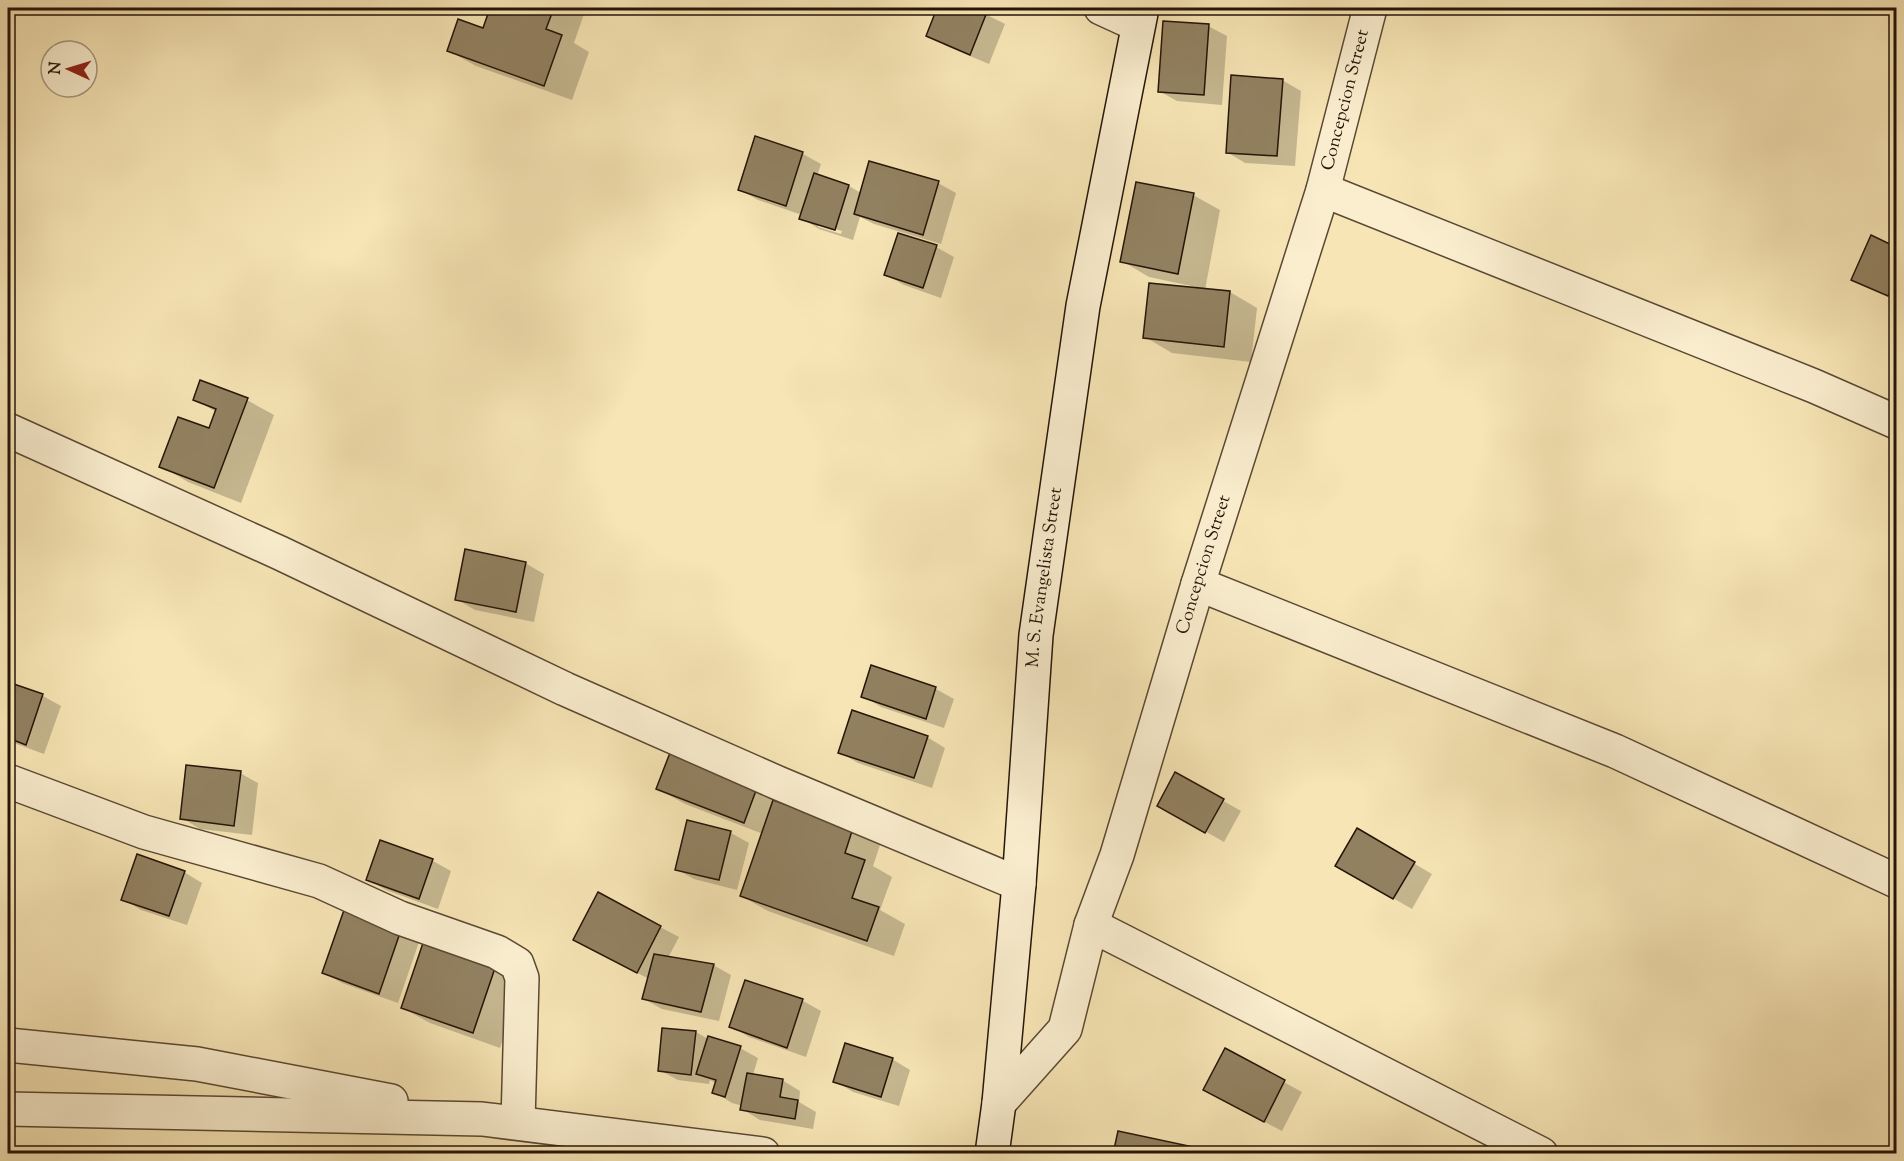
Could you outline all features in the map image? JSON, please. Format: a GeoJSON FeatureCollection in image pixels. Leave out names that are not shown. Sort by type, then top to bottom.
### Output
{"type":"FeatureCollection","features":[{"type":"Feature","properties":{"kind":"street"},"geometry":{"type":"LineString","coordinates":[[1101,8],[1140,16]]}},
{"type":"Feature","properties":{"kind":"street","name":"Concepcion Street"},"geometry":{"type":"LineString","coordinates":[[999,1103],[1065,1029],[1091,925],[1118,855],[1198,584],[1323,190],[1370,8]]}},
{"type":"Feature","properties":{"kind":"street","name":"M. S. Evangelista Street"},"geometry":{"type":"LineString","coordinates":[[992,1154],[999,1103],[1018,884],[1036,635],[1083,306],[1140,16]]}},
{"type":"Feature","properties":{"kind":"street"},"geometry":{"type":"LineString","coordinates":[[1323,190],[1814,386],[1896,422]]}},
{"type":"Feature","properties":{"kind":"street"},"geometry":{"type":"LineString","coordinates":[[8,430],[280,553],[565,689],[778,783],[1018,884]]}},
{"type":"Feature","properties":{"kind":"street"},"geometry":{"type":"LineString","coordinates":[[1198,584],[1615,751],[1896,881]]}},
{"type":"Feature","properties":{"kind":"street"},"geometry":{"type":"LineString","coordinates":[[8,781],[144,832],[319,881],[400,918],[497,952],[517,964],[522,978],[518,1122]]}},
{"type":"Feature","properties":{"kind":"street"},"geometry":{"type":"LineString","coordinates":[[1091,925],[1541,1154]]}},
{"type":"Feature","properties":{"kind":"street"},"geometry":{"type":"LineString","coordinates":[[8,1045],[197,1064],[482,1119]]}},
{"type":"Feature","properties":{"kind":"street"},"geometry":{"type":"LineString","coordinates":[[8,1109],[482,1119],[763,1154]]}},
{"type":"Feature","properties":{"kind":"building"},"geometry":{"type":"Polygon","coordinates":[[[490,8],[554,8],[546,29],[562,35],[544,86],[447,51],[458,19],[483,28],[490,8]]]}},
{"type":"Feature","properties":{"kind":"building"},"geometry":{"type":"Polygon","coordinates":[[[937,8],[977,8],[987,12],[970,55],[926,36],[937,8]]]}},
{"type":"Feature","properties":{"kind":"building"},"geometry":{"type":"Polygon","coordinates":[[[1163,21],[1209,24],[1204,95],[1158,92],[1163,21]]]}},
{"type":"Feature","properties":{"kind":"building"},"geometry":{"type":"Polygon","coordinates":[[[1231,75],[1283,79],[1277,156],[1226,153],[1231,75]]]}},
{"type":"Feature","properties":{"kind":"building"},"geometry":{"type":"Polygon","coordinates":[[[755,136],[803,152],[786,206],[738,190],[755,136]]]}},
{"type":"Feature","properties":{"kind":"building"},"geometry":{"type":"Polygon","coordinates":[[[869,161],[939,181],[923,235],[854,214],[869,161]]]}},
{"type":"Feature","properties":{"kind":"building"},"geometry":{"type":"Polygon","coordinates":[[[814,173],[849,185],[835,230],[799,219],[814,173]]]}},
{"type":"Feature","properties":{"kind":"building"},"geometry":{"type":"Polygon","coordinates":[[[1136,182],[1194,193],[1178,274],[1120,262],[1136,182]]]}},
{"type":"Feature","properties":{"kind":"building"},"geometry":{"type":"Polygon","coordinates":[[[898,233],[937,245],[923,288],[884,275],[898,233]]]}},
{"type":"Feature","properties":{"kind":"building"},"geometry":{"type":"Polygon","coordinates":[[[1871,235],[1896,247],[1896,277],[1888,296],[1851,280],[1871,235]]]}},
{"type":"Feature","properties":{"kind":"building"},"geometry":{"type":"Polygon","coordinates":[[[1149,283],[1230,291],[1224,347],[1143,338],[1149,283]]]}},
{"type":"Feature","properties":{"kind":"building"},"geometry":{"type":"Polygon","coordinates":[[[200,380],[248,398],[214,488],[159,467],[178,417],[209,428],[216,409],[193,400],[200,380]]]}},
{"type":"Feature","properties":{"kind":"building"},"geometry":{"type":"Polygon","coordinates":[[[465,549],[526,562],[516,612],[455,600],[465,549]]]}},
{"type":"Feature","properties":{"kind":"building"},"geometry":{"type":"Polygon","coordinates":[[[871,665],[936,687],[926,719],[861,697],[871,665]]]}},
{"type":"Feature","properties":{"kind":"building"},"geometry":{"type":"Polygon","coordinates":[[[8,682],[43,694],[26,745],[8,738],[8,682]]]}},
{"type":"Feature","properties":{"kind":"building"},"geometry":{"type":"Polygon","coordinates":[[[852,710],[928,736],[914,778],[838,753],[852,710]]]}},
{"type":"Feature","properties":{"kind":"building"},"geometry":{"type":"Polygon","coordinates":[[[673,745],[761,777],[744,823],[656,789],[673,745]]]}},
{"type":"Feature","properties":{"kind":"building"},"geometry":{"type":"Polygon","coordinates":[[[186,765],[241,771],[234,826],[180,819],[186,765]]]}},
{"type":"Feature","properties":{"kind":"building"},"geometry":{"type":"Polygon","coordinates":[[[1175,772],[1224,799],[1205,833],[1157,806],[1175,772]]]}},
{"type":"Feature","properties":{"kind":"building"},"geometry":{"type":"Polygon","coordinates":[[[773,800],[853,828],[845,853],[865,860],[852,898],[879,907],[867,941],[740,896],[773,800]]]}},
{"type":"Feature","properties":{"kind":"building"},"geometry":{"type":"Polygon","coordinates":[[[687,820],[731,831],[719,880],[675,870],[687,820]]]}},
{"type":"Feature","properties":{"kind":"building"},"geometry":{"type":"Polygon","coordinates":[[[1357,828],[1415,862],[1393,899],[1335,866],[1357,828]]]}},
{"type":"Feature","properties":{"kind":"building"},"geometry":{"type":"Polygon","coordinates":[[[380,840],[433,859],[419,899],[366,880],[380,840]]]}},
{"type":"Feature","properties":{"kind":"building"},"geometry":{"type":"Polygon","coordinates":[[[137,854],[185,871],[169,916],[121,900],[137,854]]]}},
{"type":"Feature","properties":{"kind":"building"},"geometry":{"type":"Polygon","coordinates":[[[598,892],[661,926],[637,973],[573,940],[598,892]]]}},
{"type":"Feature","properties":{"kind":"building"},"geometry":{"type":"Polygon","coordinates":[[[344,910],[401,930],[379,994],[322,973],[344,910]]]}},
{"type":"Feature","properties":{"kind":"building"},"geometry":{"type":"Polygon","coordinates":[[[423,943],[495,968],[473,1033],[401,1008],[423,943]]]}},
{"type":"Feature","properties":{"kind":"building"},"geometry":{"type":"Polygon","coordinates":[[[654,954],[714,964],[701,1012],[642,999],[654,954]]]}},
{"type":"Feature","properties":{"kind":"building"},"geometry":{"type":"Polygon","coordinates":[[[745,980],[803,999],[787,1048],[729,1027],[745,980]]]}},
{"type":"Feature","properties":{"kind":"building"},"geometry":{"type":"Polygon","coordinates":[[[662,1028],[696,1031],[691,1075],[658,1071],[662,1028]]]}},
{"type":"Feature","properties":{"kind":"building"},"geometry":{"type":"Polygon","coordinates":[[[708,1036],[741,1046],[725,1097],[712,1093],[716,1080],[696,1074],[708,1036]]]}},
{"type":"Feature","properties":{"kind":"building"},"geometry":{"type":"Polygon","coordinates":[[[845,1043],[893,1058],[881,1097],[833,1082],[845,1043]]]}},
{"type":"Feature","properties":{"kind":"building"},"geometry":{"type":"Polygon","coordinates":[[[1225,1048],[1285,1080],[1264,1122],[1203,1090],[1225,1048]]]}},
{"type":"Feature","properties":{"kind":"building"},"geometry":{"type":"Polygon","coordinates":[[[747,1073],[783,1079],[780,1097],[798,1100],[795,1119],[740,1110],[747,1073]]]}},
{"type":"Feature","properties":{"kind":"building"},"geometry":{"type":"Polygon","coordinates":[[[1118,1131],[1203,1149],[1202,1154],[1113,1154],[1118,1131]]]}}]}
